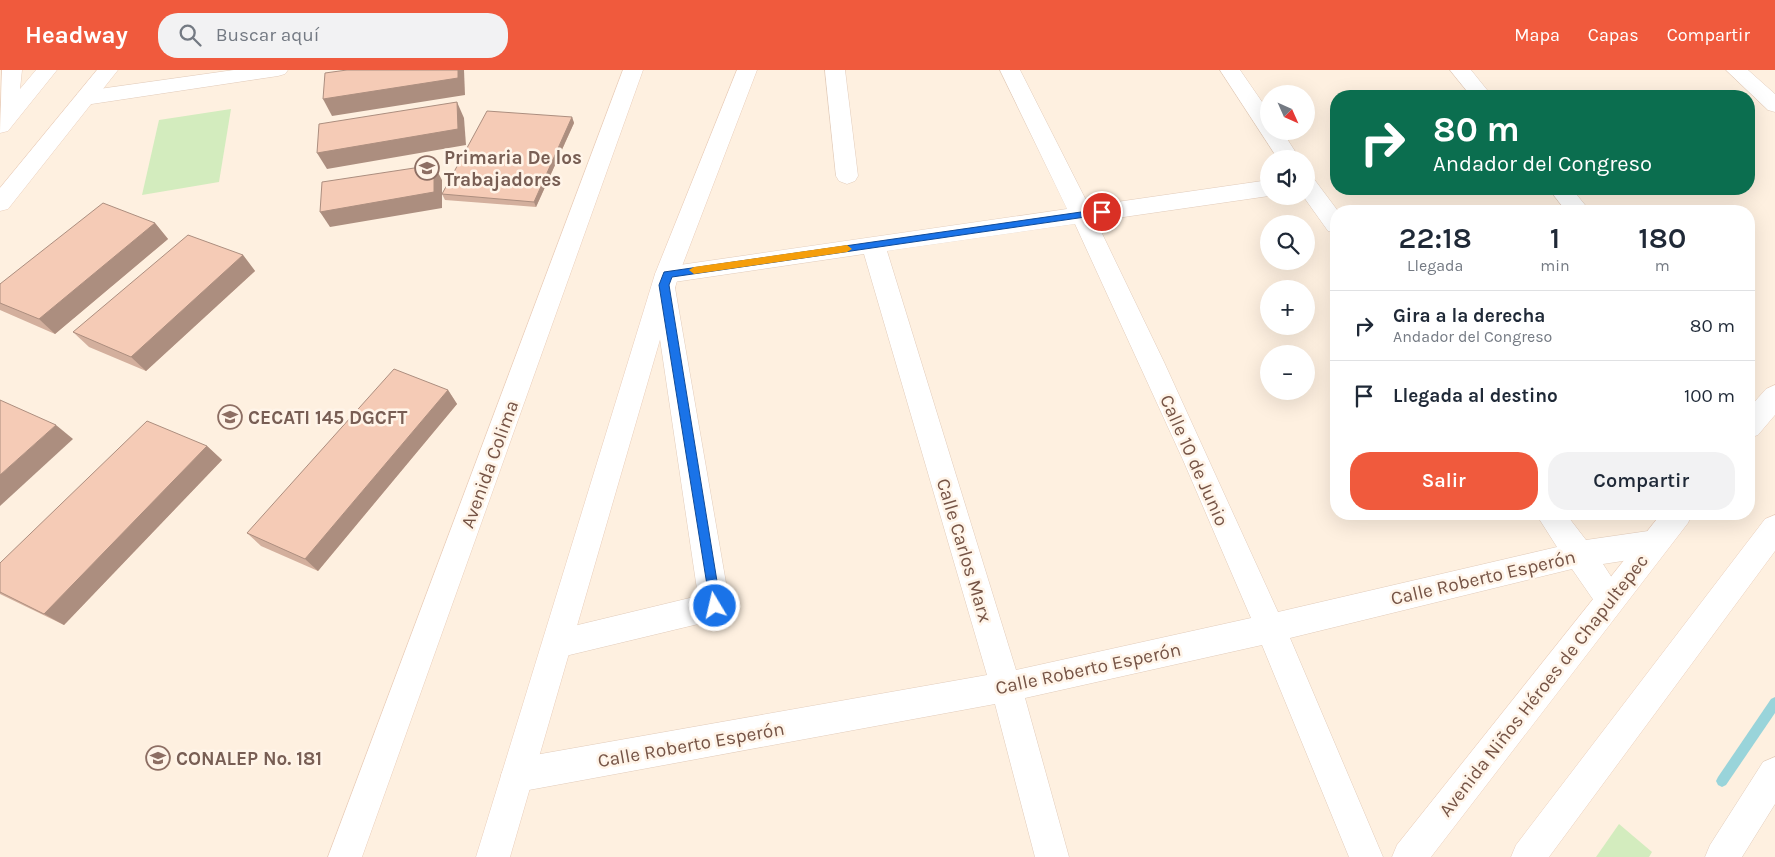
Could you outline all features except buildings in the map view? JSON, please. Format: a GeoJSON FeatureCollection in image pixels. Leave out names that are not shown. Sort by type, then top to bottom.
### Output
{"type":"FeatureCollection","features":[{"type":"Feature","properties":{"kind":"street"},"geometry":{"type":"LineString","coordinates":[[0,107],[9,93],[12,70]]}},
{"type":"Feature","properties":{"kind":"street"},"geometry":{"type":"LineString","coordinates":[[0,126],[47,70]]}},
{"type":"Feature","properties":{"kind":"street"},"geometry":{"type":"LineString","coordinates":[[0,203],[108,70]]}},
{"type":"Feature","properties":{"kind":"street"},"geometry":{"type":"LineString","coordinates":[[85,98],[278,70]]}},
{"type":"Feature","properties":{"kind":"street","name":"Avenida Colima"},"geometry":{"type":"LineString","coordinates":[[345,857],[633,70]]}},
{"type":"Feature","properties":{"kind":"street"},"geometry":{"type":"LineString","coordinates":[[493,857],[666,279],[748,70]]}},
{"type":"Feature","properties":{"kind":"street"},"geometry":{"type":"LineString","coordinates":[[835,70],[847,176]]}},
{"type":"Feature","properties":{"kind":"street","name":"Calle 10 de Junio"},"geometry":{"type":"LineString","coordinates":[[1010,70],[1084,215],[1272,628],[1366,857]]}},
{"type":"Feature","properties":{"kind":"street"},"geometry":{"type":"LineString","coordinates":[[1230,70],[1260,115]]}},
{"type":"Feature","properties":{"kind":"street"},"geometry":{"type":"LineString","coordinates":[[1460,70],[1477,90]]}},
{"type":"Feature","properties":{"kind":"street"},"geometry":{"type":"LineString","coordinates":[[1736,70],[1775,105]]}},
{"type":"Feature","properties":{"kind":"street"},"geometry":{"type":"LineString","coordinates":[[666,279],[873,245],[1260,189]]}},
{"type":"Feature","properties":{"kind":"street"},"geometry":{"type":"LineString","coordinates":[[1565,195],[1574,205]]}},
{"type":"Feature","properties":{"kind":"street"},"geometry":{"type":"LineString","coordinates":[[1315,196],[1330,217]]}},
{"type":"Feature","properties":{"kind":"street","name":"Calle Carlos Marx"},"geometry":{"type":"LineString","coordinates":[[873,245],[1006,687],[1052,857]]}},
{"type":"Feature","properties":{"kind":"street"},"geometry":{"type":"LineString","coordinates":[[558,644],[715,606],[666,279]]}},
{"type":"Feature","properties":{"kind":"street"},"geometry":{"type":"LineString","coordinates":[[1755,415],[1775,396]]}},
{"type":"Feature","properties":{"kind":"street"},"geometry":{"type":"LineString","coordinates":[[1554,520],[1610,598]]}},
{"type":"Feature","properties":{"kind":"street","name":"Avenida Niños Héroes de Chapultepec"},"geometry":{"type":"LineString","coordinates":[[1409,857],[1610,598],[1673,520]]}},
{"type":"Feature","properties":{"kind":"street"},"geometry":{"type":"LineString","coordinates":[[1528,857],[1775,528]]}},
{"type":"Feature","properties":{"kind":"street","name":"Calle Roberto Esperón"},"geometry":{"type":"LineString","coordinates":[[518,775],[1006,687],[1272,628],[1580,554],[1655,543]]}},
{"type":"Feature","properties":{"kind":"street"},"geometry":{"type":"LineString","coordinates":[[1722,857],[1775,774]]}},
{"type":"Feature","properties":{"kind":"green space"},"geometry":{"type":"Polygon","coordinates":[[[231,109],[219,182],[142,195],[159,120],[231,109]]]}},
{"type":"Feature","properties":{"kind":"green space"},"geometry":{"type":"Polygon","coordinates":[[[1619,824],[1652,852],[1649,857],[1596,857],[1619,824]]]}},
{"type":"Feature","properties":{"kind":"waterway"},"geometry":{"type":"LineString","coordinates":[[1722,781],[1775,703]]}},
{"type":"Feature","properties":{"kind":"slow traffic"},"geometry":{"type":"LineString","coordinates":[[694,270],[847,249]]}},
{"type":"Feature","properties":{"kind":"place","name":"Primaria De los Trabajadores"},"geometry":{"type":"Point","coordinates":[427,168]}},
{"type":"Feature","properties":{"kind":"place","name":"CECATI 145 DGCFT"},"geometry":{"type":"Point","coordinates":[230,417]}},
{"type":"Feature","properties":{"kind":"place","name":"CONALEP No. 181"},"geometry":{"type":"Point","coordinates":[158,758]}},
{"type":"Feature","properties":{"kind":"route"},"geometry":{"type":"LineString","coordinates":[[715,606],[664,285],[668,274],[1102,212]]}}]}
